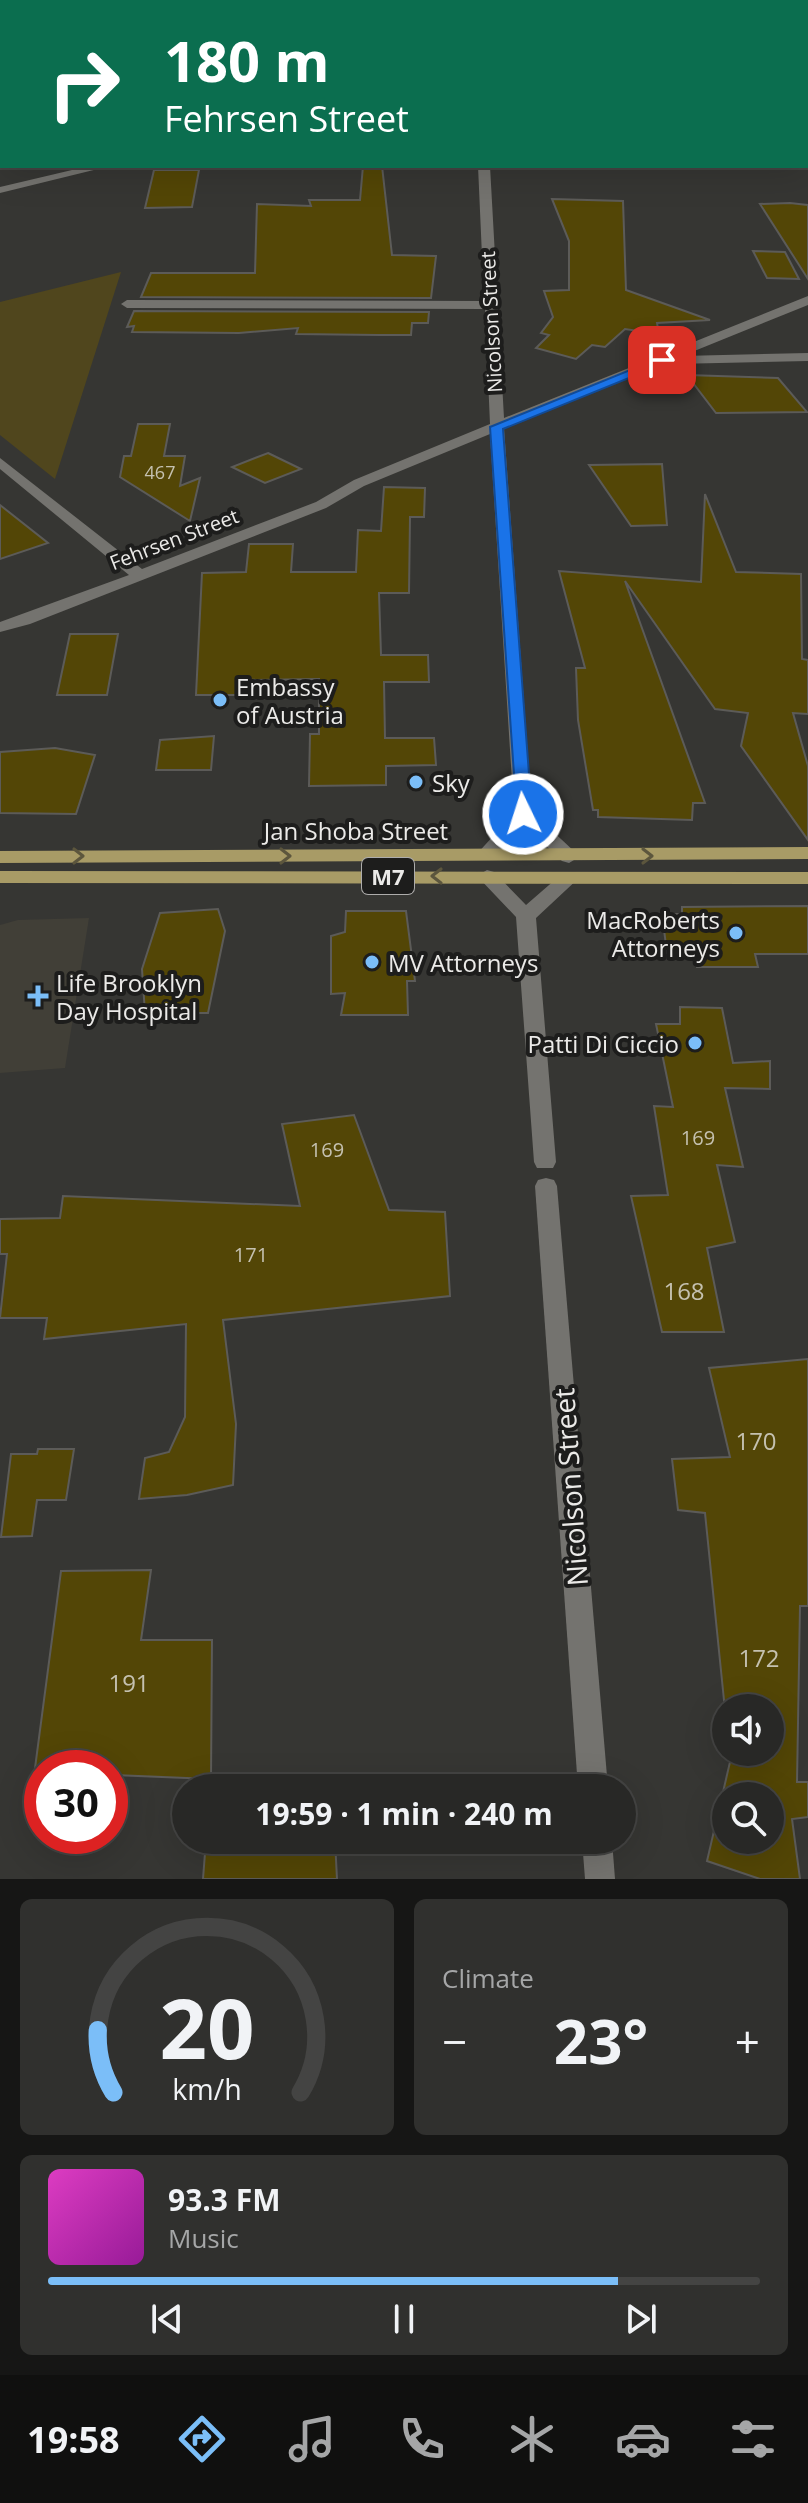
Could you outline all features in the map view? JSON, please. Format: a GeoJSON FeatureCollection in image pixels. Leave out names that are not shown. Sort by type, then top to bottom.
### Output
{"type":"FeatureCollection","features":[{"type":"Feature","properties":{"kind":"main road","name":"Jan Shoba Street"},"geometry":{"type":"LineString","coordinates":[[570,866],[808,853]]}},
{"type":"Feature","properties":{"kind":"main road","name":"Jan Shoba Street"},"geometry":{"type":"LineString","coordinates":[[0,857],[570,866],[808,878]]}},
{"type":"Feature","properties":{"kind":"main road","name":"Jan Shoba Street"},"geometry":{"type":"LineString","coordinates":[[0,877],[486,866]]}},
{"type":"Feature","properties":{"kind":"street"},"geometry":{"type":"LineString","coordinates":[[0,190],[95,168]]}},
{"type":"Feature","properties":{"kind":"street","name":"Nicolson Street"},"geometry":{"type":"LineString","coordinates":[[484,168],[497,427],[523,814]]}},
{"type":"Feature","properties":{"kind":"street","name":"Fehrsen Street"},"geometry":{"type":"LineString","coordinates":[[0,627],[24,621],[293,504],[359,483],[808,300]]}},
{"type":"Feature","properties":{"kind":"street"},"geometry":{"type":"LineString","coordinates":[[127,304],[491,305]]}},
{"type":"Feature","properties":{"kind":"street"},"geometry":{"type":"LineString","coordinates":[[662,360],[808,357]]}},
{"type":"Feature","properties":{"kind":"street"},"geometry":{"type":"LineString","coordinates":[[0,462],[136,572]]}},
{"type":"Feature","properties":{"kind":"street","name":"Fehrsen Street"},"geometry":{"type":"LineString","coordinates":[[0,620],[136,572]]}},
{"type":"Feature","properties":{"kind":"street"},"geometry":{"type":"LineString","coordinates":[[523,814],[570,866],[526,916],[486,866],[523,814]]}},
{"type":"Feature","properties":{"kind":"street","name":"Nicolson Street"},"geometry":{"type":"LineString","coordinates":[[526,916],[592,1774]]}},
{"type":"Feature","properties":{"kind":"street"},"geometry":{"type":"LineString","coordinates":[[598,1854],[600,1879]]}},
{"type":"Feature","properties":{"kind":"shaded area"},"geometry":{"type":"Polygon","coordinates":[[[121,272],[55,479],[0,435],[0,302],[121,272]]]}},
{"type":"Feature","properties":{"kind":"shaded area","name":"Life Brooklyn Day Hospital"},"geometry":{"type":"Polygon","coordinates":[[[89,918],[65,1068],[0,1073],[0,925],[18,920],[89,918]]]}},
{"type":"Feature","properties":{"kind":"building"},"geometry":{"type":"Polygon","coordinates":[[[363,168],[382,168],[392,255],[436,256],[431,298],[141,297],[151,273],[255,273],[257,204],[311,206],[309,200],[360,200],[363,168]]]}},
{"type":"Feature","properties":{"kind":"building"},"geometry":{"type":"Polygon","coordinates":[[[154,170],[199,170],[192,207],[145,208],[154,170]]]}},
{"type":"Feature","properties":{"kind":"building"},"geometry":{"type":"Polygon","coordinates":[[[552,199],[623,201],[626,290],[710,320],[657,323],[659,334],[625,329],[605,347],[592,345],[576,359],[536,348],[549,335],[541,333],[553,317],[544,291],[569,290],[569,241],[552,199]]]}},
{"type":"Feature","properties":{"kind":"building"},"geometry":{"type":"Polygon","coordinates":[[[760,204],[808,205],[808,279],[760,204]]]}},
{"type":"Feature","properties":{"kind":"building"},"geometry":{"type":"Polygon","coordinates":[[[753,251],[785,252],[799,279],[767,278],[753,251]]]}},
{"type":"Feature","properties":{"kind":"building"},"geometry":{"type":"Polygon","coordinates":[[[134,311],[429,312],[428,323],[412,323],[411,335],[378,335],[296,334],[298,328],[239,333],[132,332],[134,326],[127,327],[134,311]]]}},
{"type":"Feature","properties":{"kind":"building"},"geometry":{"type":"Polygon","coordinates":[[[687,375],[778,378],[807,412],[716,413],[687,375]]]}},
{"type":"Feature","properties":{"kind":"building"},"geometry":{"type":"Polygon","coordinates":[[[138,424],[170,424],[164,456],[185,456],[180,486],[200,478],[190,521],[120,477],[124,456],[131,456],[138,424]]]}},
{"type":"Feature","properties":{"kind":"building"},"geometry":{"type":"Polygon","coordinates":[[[268,453],[301,469],[265,483],[232,467],[268,453]]]}},
{"type":"Feature","properties":{"kind":"building"},"geometry":{"type":"Polygon","coordinates":[[[662,464],[667,525],[631,526],[589,465],[662,464]]]}},
{"type":"Feature","properties":{"kind":"building"},"geometry":{"type":"Polygon","coordinates":[[[384,487],[425,488],[424,517],[410,517],[409,593],[379,593],[381,655],[428,655],[429,682],[384,682],[385,738],[434,738],[436,765],[386,766],[386,785],[309,786],[310,734],[319,734],[319,679],[245,680],[244,695],[196,695],[202,573],[246,572],[249,544],[293,544],[291,572],[356,572],[358,530],[381,531],[384,487]]]}},
{"type":"Feature","properties":{"kind":"building"},"geometry":{"type":"Polygon","coordinates":[[[705,494],[736,572],[801,574],[802,659],[808,660],[808,714],[793,713],[808,766],[808,840],[741,746],[748,713],[715,709],[625,581],[705,803],[693,803],[692,820],[598,817],[598,810],[593,810],[578,720],[576,668],[585,668],[559,571],[701,582],[705,494]]]}},
{"type":"Feature","properties":{"kind":"building"},"geometry":{"type":"Polygon","coordinates":[[[0,505],[48,543],[0,559],[0,505]]]}},
{"type":"Feature","properties":{"kind":"building"},"geometry":{"type":"Polygon","coordinates":[[[70,634],[118,634],[107,695],[57,695],[70,634]]]}},
{"type":"Feature","properties":{"kind":"building"},"geometry":{"type":"Polygon","coordinates":[[[214,736],[211,770],[156,770],[160,740],[214,736]]]}},
{"type":"Feature","properties":{"kind":"building"},"geometry":{"type":"Polygon","coordinates":[[[55,748],[95,755],[76,814],[0,813],[0,752],[55,748]]]}},
{"type":"Feature","properties":{"kind":"building","name":"MacRoberts Attorneys"},"geometry":{"type":"Polygon","coordinates":[[[808,906],[808,954],[755,954],[758,967],[697,967],[695,953],[667,953],[662,914],[682,914],[682,907],[808,906]]]}},
{"type":"Feature","properties":{"kind":"building"},"geometry":{"type":"Polygon","coordinates":[[[218,909],[225,931],[208,1013],[145,1013],[142,969],[160,913],[218,909]]]}},
{"type":"Feature","properties":{"kind":"building","name":"MV Attorneys"},"geometry":{"type":"Polygon","coordinates":[[[346,911],[406,911],[415,981],[407,981],[408,1015],[341,1015],[345,993],[331,994],[331,936],[345,932],[346,911]]]}},
{"type":"Feature","properties":{"kind":"building"},"geometry":{"type":"Polygon","coordinates":[[[680,1007],[722,1008],[733,1063],[770,1061],[770,1089],[725,1088],[743,1167],[717,1165],[735,1242],[707,1248],[724,1332],[662,1332],[631,1196],[668,1195],[654,1106],[673,1107],[656,1024],[680,1024],[680,1007]]]}},
{"type":"Feature","properties":{"kind":"building"},"geometry":{"type":"Polygon","coordinates":[[[354,1115],[389,1210],[445,1212],[450,1296],[223,1320],[236,1424],[233,1485],[187,1495],[139,1499],[145,1458],[169,1452],[185,1417],[186,1324],[44,1339],[47,1318],[0,1318],[7,1254],[0,1254],[0,1219],[60,1218],[63,1196],[300,1206],[282,1124],[354,1115]]]}},
{"type":"Feature","properties":{"kind":"building"},"geometry":{"type":"Polygon","coordinates":[[[808,1359],[808,1606],[800,1606],[797,1782],[808,1782],[808,1817],[792,1819],[800,1879],[760,1879],[707,1861],[712,1839],[712,1854],[784,1854],[784,1782],[725,1782],[729,1766],[784,1766],[784,1694],[723,1694],[705,1513],[678,1510],[672,1459],[730,1457],[709,1368],[808,1359]]]}},
{"type":"Feature","properties":{"kind":"building"},"geometry":{"type":"Polygon","coordinates":[[[38,1449],[74,1449],[66,1500],[37,1500],[32,1536],[1,1537],[11,1454],[37,1454],[38,1449]]]}},
{"type":"Feature","properties":{"kind":"building"},"geometry":{"type":"Polygon","coordinates":[[[151,1570],[141,1640],[212,1640],[211,1774],[172,1774],[172,1777],[128,1776],[128,1750],[37,1750],[61,1571],[151,1570]]]}},
{"type":"Feature","properties":{"kind":"building"},"geometry":{"type":"Polygon","coordinates":[[[205,1854],[336,1854],[337,1879],[203,1879],[205,1854]]]}},
{"type":"Feature","properties":{"kind":"place","name":"Embassy of Austria"},"geometry":{"type":"Point","coordinates":[220,700]}},
{"type":"Feature","properties":{"kind":"place","name":"Sky"},"geometry":{"type":"Point","coordinates":[416,782]}},
{"type":"Feature","properties":{"kind":"place","name":"MacRoberts Attorneys"},"geometry":{"type":"Point","coordinates":[736,933]}},
{"type":"Feature","properties":{"kind":"place","name":"MV Attorneys"},"geometry":{"type":"Point","coordinates":[372,962]}},
{"type":"Feature","properties":{"kind":"place","name":"Life Brooklyn Day Hospital"},"geometry":{"type":"Point","coordinates":[38,996]}},
{"type":"Feature","properties":{"kind":"place","name":"Patti Di Ciccio"},"geometry":{"type":"Point","coordinates":[695,1043]}},
{"type":"Feature","properties":{"kind":"route"},"geometry":{"type":"LineString","coordinates":[[523,814],[497,427],[662,360]]}}]}
